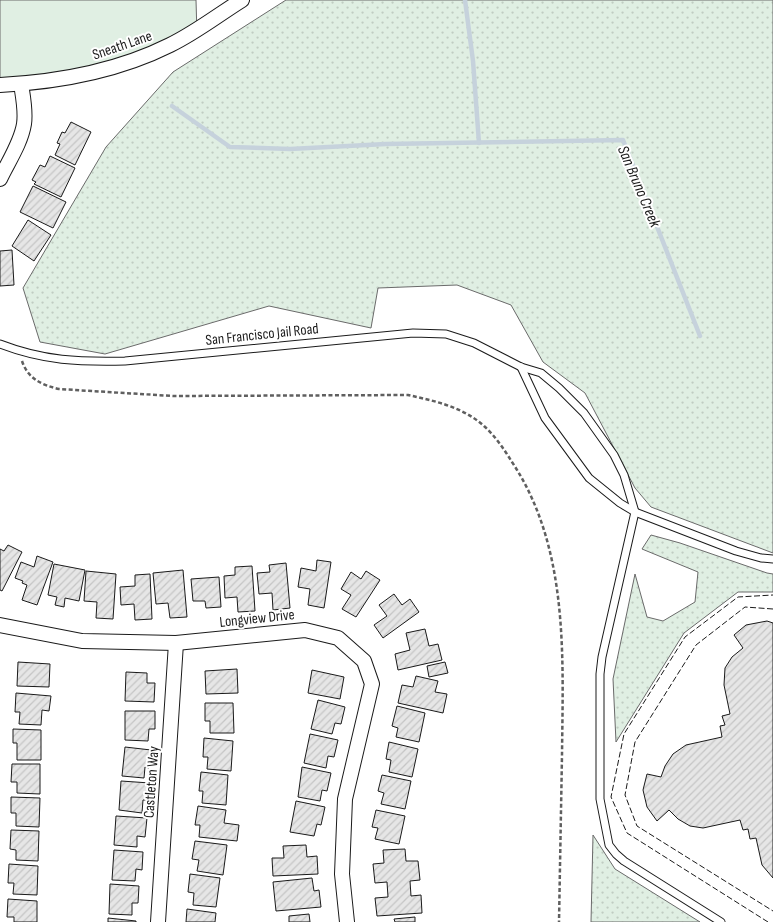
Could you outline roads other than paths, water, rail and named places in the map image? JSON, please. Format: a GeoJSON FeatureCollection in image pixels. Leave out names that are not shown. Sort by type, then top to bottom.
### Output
{"type":"FeatureCollection","features":[{"type":"Feature","properties":{"kind":"street","name":"Sneath Lane"},"geometry":{"type":"LineString","coordinates":[[0,86],[103,71],[140,59],[173,44],[242,0]]}},
{"type":"Feature","properties":{"kind":"street"},"geometry":{"type":"LineString","coordinates":[[0,179],[21,136],[24,125],[25,114],[21,84]]}},
{"type":"Feature","properties":{"kind":"street","name":"Longview Drive"},"geometry":{"type":"LineString","coordinates":[[0,625],[82,641],[176,643],[305,630],[338,638],[364,661],[372,684],[345,799],[342,874],[347,922]]}},
{"type":"Feature","properties":{"kind":"street","name":"Castleton Way"},"geometry":{"type":"LineString","coordinates":[[158,922],[176,643]]}},
{"type":"Feature","properties":{"kind":"lane","name":"San Francisco Jail Road"},"geometry":{"type":"LineString","coordinates":[[0,344],[22,352],[56,360],[87,362],[126,361],[413,333],[446,334],[474,343],[521,367],[541,373],[559,388],[584,413],[614,455],[624,475],[635,512]]}},
{"type":"Feature","properties":{"kind":"lane"},"geometry":{"type":"LineString","coordinates":[[521,367],[545,418],[589,478],[620,504],[635,512],[736,551],[761,558],[773,559]]}},
{"type":"Feature","properties":{"kind":"lane"},"geometry":{"type":"LineString","coordinates":[[635,512],[602,657],[600,799],[603,817],[609,845],[616,854],[721,922]]}},
{"type":"Feature","properties":{"kind":"waterway","name":"San Bruno Creek"},"geometry":{"type":"LineString","coordinates":[[465,0],[473,61],[479,143]]}},
{"type":"Feature","properties":{"kind":"waterway","name":"San Bruno Creek"},"geometry":{"type":"LineString","coordinates":[[172,106],[230,147],[290,149],[386,144],[623,140],[700,336]]}}]}
